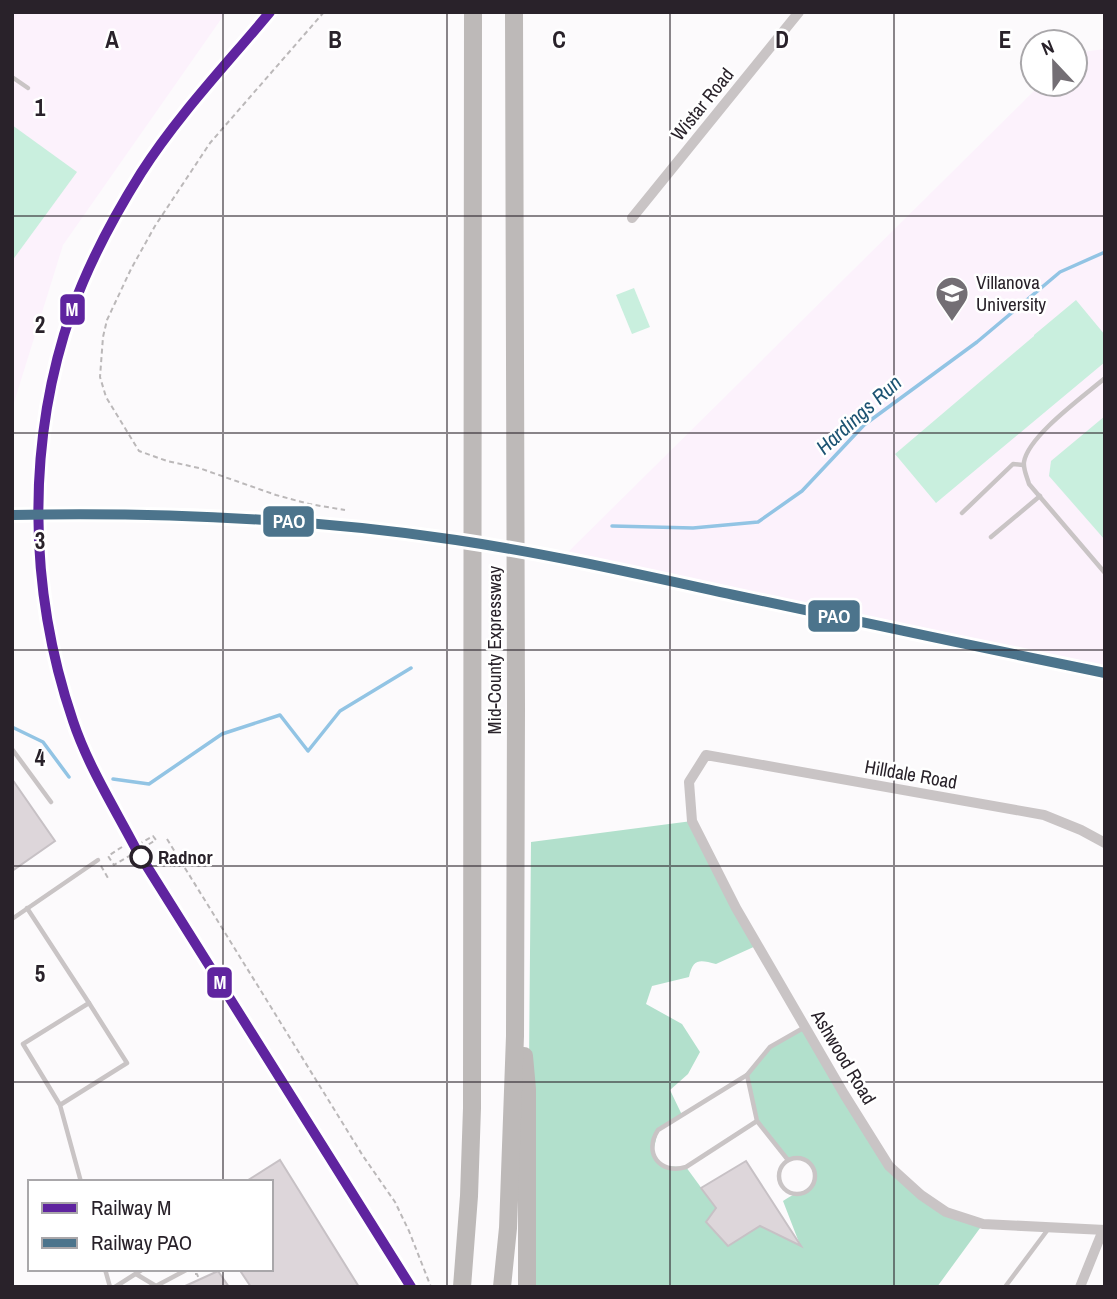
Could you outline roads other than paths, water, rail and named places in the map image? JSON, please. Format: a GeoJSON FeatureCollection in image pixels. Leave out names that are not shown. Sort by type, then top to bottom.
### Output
{"type":"FeatureCollection","features":[{"type":"Feature","properties":{"kind":"highway","name":"Mid-County Expressway"},"geometry":{"type":"LineString","coordinates":[[462,1287],[472,1108],[473,12]]}},
{"type":"Feature","properties":{"kind":"highway","name":"Mid-County Expressway"},"geometry":{"type":"LineString","coordinates":[[502,1287],[512,1157],[514,1036],[514,12]]}},
{"type":"Feature","properties":{"kind":"highway"},"geometry":{"type":"LineString","coordinates":[[514,965],[527,1089],[527,1287]]}},
{"type":"Feature","properties":{"kind":"street","name":"Wistar Road"},"geometry":{"type":"LineString","coordinates":[[632,218],[799,12]]}},
{"type":"Feature","properties":{"kind":"street","name":"Hilldale Road"},"geometry":{"type":"LineString","coordinates":[[706,755],[1044,815],[1105,843]]}},
{"type":"Feature","properties":{"kind":"street","name":"Ashwood Road"},"geometry":{"type":"LineString","coordinates":[[706,755],[689,782],[692,821],[736,908],[889,1166],[921,1195],[946,1212],[983,1224],[1104,1230]]}},
{"type":"Feature","properties":{"kind":"street"},"geometry":{"type":"LineString","coordinates":[[1080,1287],[1104,1230]]}},
{"type":"Feature","properties":{"kind":"lane"},"geometry":{"type":"LineString","coordinates":[[12,77],[28,88]]}},
{"type":"Feature","properties":{"kind":"lane"},"geometry":{"type":"LineString","coordinates":[[1105,378],[1038,436],[1023,465],[1030,484],[1105,573]]}},
{"type":"Feature","properties":{"kind":"lane"},"geometry":{"type":"LineString","coordinates":[[962,513],[1013,464],[1023,465]]}},
{"type":"Feature","properties":{"kind":"lane"},"geometry":{"type":"LineString","coordinates":[[991,537],[1040,496]]}},
{"type":"Feature","properties":{"kind":"lane"},"geometry":{"type":"LineString","coordinates":[[12,749],[51,803]]}},
{"type":"Feature","properties":{"kind":"lane"},"geometry":{"type":"LineString","coordinates":[[12,919],[98,860]]}},
{"type":"Feature","properties":{"kind":"lane"},"geometry":{"type":"LineString","coordinates":[[27,908],[127,1063],[60,1105]]}},
{"type":"Feature","properties":{"kind":"lane"},"geometry":{"type":"LineString","coordinates":[[80,1180],[60,1105],[23,1044],[89,1003]]}},
{"type":"Feature","properties":{"kind":"lane"},"geometry":{"type":"LineString","coordinates":[[757,1121],[686,1167],[670,1169],[662,1166],[653,1153],[651,1145],[657,1130],[747,1074],[770,1047],[806,1027]]}},
{"type":"Feature","properties":{"kind":"lane"},"geometry":{"type":"LineString","coordinates":[[747,1074],[757,1121],[788,1160]]}},
{"type":"Feature","properties":{"kind":"lane"},"geometry":{"type":"LineString","coordinates":[[788,1160],[804,1160],[813,1167],[815,1178],[806,1192],[795,1194],[781,1185],[780,1169],[788,1160]]}},
{"type":"Feature","properties":{"kind":"lane"},"geometry":{"type":"LineString","coordinates":[[1006,1287],[1050,1227]]}},
{"type":"Feature","properties":{"kind":"lane"},"geometry":{"type":"LineString","coordinates":[[112,1287],[140,1271]]}},
{"type":"Feature","properties":{"kind":"lane"},"geometry":{"type":"LineString","coordinates":[[136,1274],[156,1286],[184,1271]]}},
{"type":"Feature","properties":{"kind":"waterway","name":"Hardings Run"},"geometry":{"type":"LineString","coordinates":[[612,526],[693,528],[758,522],[802,491],[864,425],[977,342],[1060,272],[1105,252]]}},
{"type":"Feature","properties":{"kind":"waterway","name":"Hardings Run"},"geometry":{"type":"LineString","coordinates":[[113,779],[149,784],[222,734],[280,715],[308,751],[340,711],[411,668]]}},
{"type":"Feature","properties":{"kind":"waterway","name":"Hardings Run"},"geometry":{"type":"LineString","coordinates":[[12,727],[43,742],[69,777]]}},
{"type":"Feature","properties":{"kind":"rail line","name":"M"},"geometry":{"type":"LineString","coordinates":[[270,12],[155,152],[112,223],[79,292],[57,360],[46,411],[38,516],[41,568],[47,620],[58,671],[79,738],[102,786],[136,849],[411,1287]]}},
{"type":"Feature","properties":{"kind":"rail line","name":"PAO"},"geometry":{"type":"LineString","coordinates":[[12,515],[235,518],[401,532],[596,565],[1105,673]]}},
{"type":"Feature","properties":{"kind":"place","name":"Villanova University"},"geometry":{"type":"Point","coordinates":[952,323]}},
{"type":"Feature","properties":{"kind":"place","name":"Radnor"},"geometry":{"type":"Point","coordinates":[141,857]}}]}
